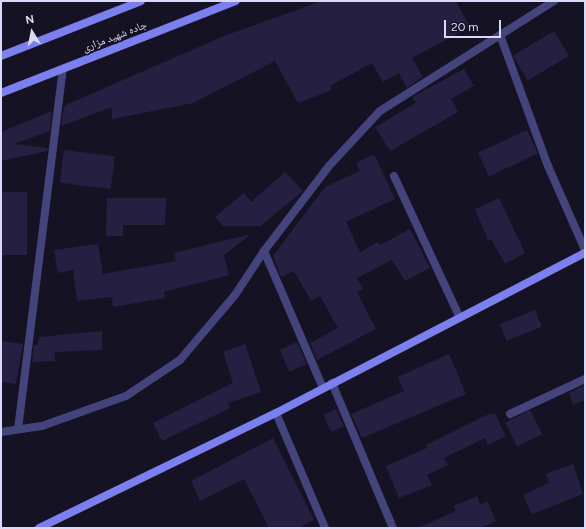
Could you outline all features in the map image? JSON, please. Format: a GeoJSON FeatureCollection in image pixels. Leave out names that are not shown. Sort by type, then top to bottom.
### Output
{"type":"FeatureCollection","features":[{"type":"Feature","properties":{"kind":"street"},"geometry":{"type":"LineString","coordinates":[[1,56],[141,1]]}},
{"type":"Feature","properties":{"kind":"street","name":"جاده شهید مزاری"},"geometry":{"type":"LineString","coordinates":[[1,93],[236,1]]}},
{"type":"Feature","properties":{"kind":"street"},"geometry":{"type":"LineString","coordinates":[[1,432],[42,426],[126,396],[180,360],[235,295],[264,251],[329,166],[380,111],[554,1]]}},
{"type":"Feature","properties":{"kind":"street"},"geometry":{"type":"LineString","coordinates":[[500,35],[548,166],[585,250]]}},
{"type":"Feature","properties":{"kind":"street"},"geometry":{"type":"LineString","coordinates":[[18,429],[63,69]]}},
{"type":"Feature","properties":{"kind":"street"},"geometry":{"type":"LineString","coordinates":[[394,176],[459,316]]}},
{"type":"Feature","properties":{"kind":"street"},"geometry":{"type":"LineString","coordinates":[[264,251],[323,388]]}},
{"type":"Feature","properties":{"kind":"street"},"geometry":{"type":"LineString","coordinates":[[39,528],[276,413],[459,316],[585,253]]}},
{"type":"Feature","properties":{"kind":"street"},"geometry":{"type":"LineString","coordinates":[[510,414],[585,379]]}},
{"type":"Feature","properties":{"kind":"street"},"geometry":{"type":"LineString","coordinates":[[332,383],[393,528]]}},
{"type":"Feature","properties":{"kind":"street"},"geometry":{"type":"LineString","coordinates":[[276,413],[325,528]]}},
{"type":"Feature","properties":{"kind":"building"},"geometry":{"type":"Polygon","coordinates":[[[322,1],[456,1],[470,27],[412,58],[423,77],[407,88],[399,73],[383,82],[372,63],[330,86],[332,90],[298,103],[275,61],[193,103],[112,119],[112,107],[61,126],[64,107],[68,104],[224,36],[322,1]]]}},
{"type":"Feature","properties":{"kind":"building"},"geometry":{"type":"Polygon","coordinates":[[[554,31],[569,56],[528,81],[513,56],[554,31]]]}},
{"type":"Feature","properties":{"kind":"building"},"geometry":{"type":"Polygon","coordinates":[[[464,69],[474,86],[451,99],[458,112],[390,151],[375,127],[416,103],[412,97],[464,69]]]}},
{"type":"Feature","properties":{"kind":"building"},"geometry":{"type":"Polygon","coordinates":[[[52,111],[50,131],[14,144],[48,148],[47,151],[1,161],[1,132],[52,111]]]}},
{"type":"Feature","properties":{"kind":"building"},"geometry":{"type":"Polygon","coordinates":[[[527,130],[538,154],[489,176],[478,153],[527,130]]]}},
{"type":"Feature","properties":{"kind":"building"},"geometry":{"type":"Polygon","coordinates":[[[64,150],[115,156],[111,189],[60,183],[64,150]]]}},
{"type":"Feature","properties":{"kind":"building"},"geometry":{"type":"Polygon","coordinates":[[[374,154],[395,199],[346,222],[360,252],[378,242],[380,245],[410,229],[430,268],[405,281],[392,260],[357,278],[363,289],[357,292],[376,329],[317,360],[310,343],[338,328],[320,296],[311,301],[294,271],[281,277],[273,256],[325,187],[360,171],[356,163],[374,154]]]}},
{"type":"Feature","properties":{"kind":"building"},"geometry":{"type":"Polygon","coordinates":[[[285,172],[303,191],[260,226],[223,226],[215,217],[244,193],[251,202],[285,172]]]}},
{"type":"Feature","properties":{"kind":"building"},"geometry":{"type":"Polygon","coordinates":[[[1,192],[27,192],[27,255],[1,255],[1,192]]]}},
{"type":"Feature","properties":{"kind":"building"},"geometry":{"type":"Polygon","coordinates":[[[107,198],[166,198],[165,225],[123,225],[123,236],[106,236],[107,198]]]}},
{"type":"Feature","properties":{"kind":"building"},"geometry":{"type":"Polygon","coordinates":[[[499,198],[525,253],[505,264],[491,239],[488,240],[475,209],[499,198]]]}},
{"type":"Feature","properties":{"kind":"building"},"geometry":{"type":"Polygon","coordinates":[[[251,234],[224,255],[229,275],[164,292],[165,298],[113,307],[112,297],[77,301],[73,270],[58,273],[54,250],[98,244],[103,274],[176,261],[174,253],[251,234]]]}},
{"type":"Feature","properties":{"kind":"building"},"geometry":{"type":"Polygon","coordinates":[[[535,310],[542,327],[507,341],[500,324],[535,310]]]}},
{"type":"Feature","properties":{"kind":"building"},"geometry":{"type":"Polygon","coordinates":[[[102,331],[102,350],[55,352],[55,361],[32,362],[34,345],[38,345],[39,337],[102,331]]]}},
{"type":"Feature","properties":{"kind":"building"},"geometry":{"type":"Polygon","coordinates":[[[1,341],[23,344],[16,384],[1,382],[1,341]]]}},
{"type":"Feature","properties":{"kind":"building"},"geometry":{"type":"Polygon","coordinates":[[[297,342],[307,364],[289,372],[280,350],[297,342]]]}},
{"type":"Feature","properties":{"kind":"building"},"geometry":{"type":"Polygon","coordinates":[[[245,344],[261,392],[228,403],[230,408],[162,441],[153,423],[233,383],[223,352],[245,344]]]}},
{"type":"Feature","properties":{"kind":"building"},"geometry":{"type":"Polygon","coordinates":[[[449,354],[466,394],[362,438],[351,414],[404,391],[398,377],[449,354]]]}},
{"type":"Feature","properties":{"kind":"building"},"geometry":{"type":"Polygon","coordinates":[[[585,385],[585,400],[573,405],[569,393],[585,385]]]}},
{"type":"Feature","properties":{"kind":"building"},"geometry":{"type":"Polygon","coordinates":[[[336,409],[344,426],[331,432],[323,415],[336,409]]]}},
{"type":"Feature","properties":{"kind":"building"},"geometry":{"type":"Polygon","coordinates":[[[530,410],[542,434],[517,447],[505,423],[530,410]]]}},
{"type":"Feature","properties":{"kind":"building"},"geometry":{"type":"Polygon","coordinates":[[[489,414],[495,414],[506,436],[488,445],[485,438],[444,458],[448,465],[427,475],[432,485],[399,498],[386,466],[427,448],[426,445],[489,414]]]}},
{"type":"Feature","properties":{"kind":"building"},"geometry":{"type":"Polygon","coordinates":[[[273,438],[314,520],[298,528],[269,528],[244,479],[200,501],[191,481],[273,438]]]}},
{"type":"Feature","properties":{"kind":"building"},"geometry":{"type":"Polygon","coordinates":[[[573,464],[583,494],[532,514],[523,495],[549,483],[546,474],[573,464]]]}},
{"type":"Feature","properties":{"kind":"building"},"geometry":{"type":"Polygon","coordinates":[[[477,496],[480,505],[487,501],[496,521],[481,528],[418,528],[456,511],[454,506],[477,496]]]}}]}
